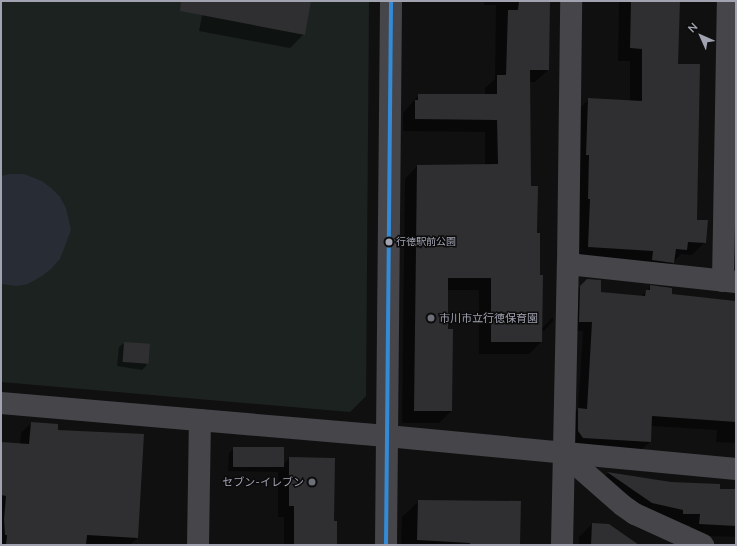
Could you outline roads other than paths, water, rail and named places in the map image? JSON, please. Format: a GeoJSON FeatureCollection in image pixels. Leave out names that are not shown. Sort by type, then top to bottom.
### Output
{"type":"FeatureCollection","features":[{"type":"Feature","properties":{"kind":"street"},"geometry":{"type":"LineString","coordinates":[[386,545],[391,1]]}},
{"type":"Feature","properties":{"kind":"street"},"geometry":{"type":"LineString","coordinates":[[562,545],[568,264],[571,1]]}},
{"type":"Feature","properties":{"kind":"street"},"geometry":{"type":"LineString","coordinates":[[568,264],[729,281],[728,1]]}},
{"type":"Feature","properties":{"kind":"street"},"geometry":{"type":"LineString","coordinates":[[1,402],[736,469]]}},
{"type":"Feature","properties":{"kind":"street"},"geometry":{"type":"LineString","coordinates":[[198,545],[200,420]]}},
{"type":"Feature","properties":{"kind":"street"},"geometry":{"type":"LineString","coordinates":[[564,454],[622,505],[635,514],[704,545]]}},
{"type":"Feature","properties":{"kind":"place","name":"行徳駅前公園"},"geometry":{"type":"Point","coordinates":[389,242]}},
{"type":"Feature","properties":{"kind":"place","name":"市川市立行徳保育園"},"geometry":{"type":"Point","coordinates":[431,318]}},
{"type":"Feature","properties":{"kind":"place","name":"セブン-イレブン"},"geometry":{"type":"Point","coordinates":[312,482]}}]}
